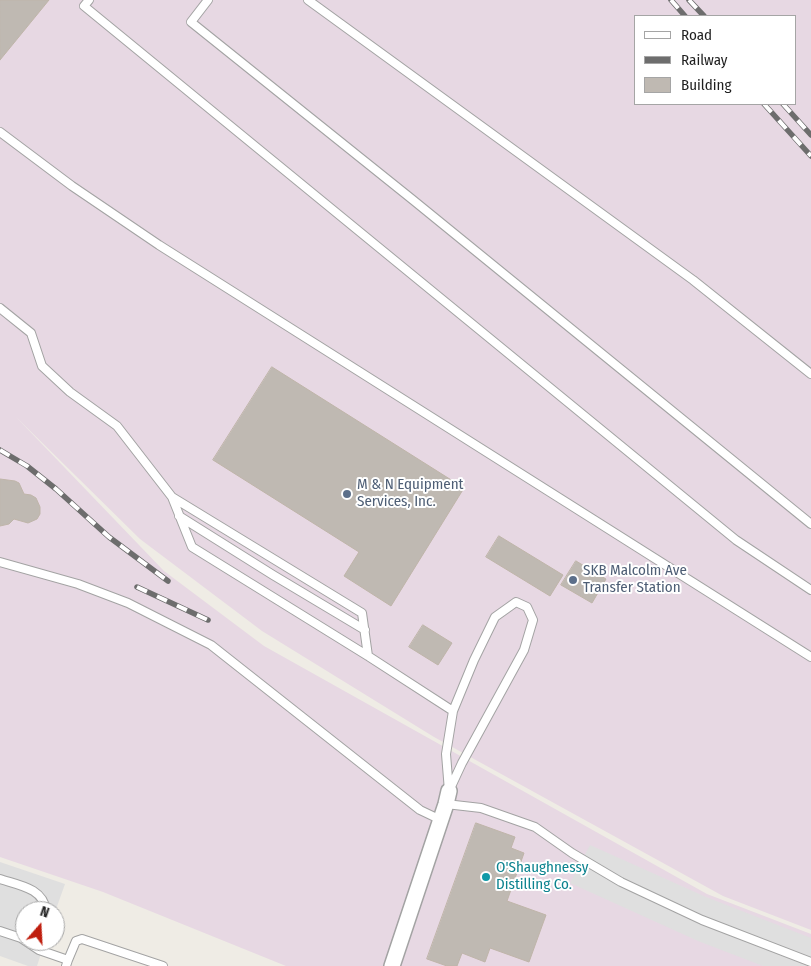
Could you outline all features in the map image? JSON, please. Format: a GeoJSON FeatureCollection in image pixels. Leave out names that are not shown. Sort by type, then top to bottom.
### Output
{"type":"FeatureCollection","features":[{"type":"Feature","properties":{"kind":"street"},"geometry":{"type":"LineString","coordinates":[[392,966],[448,798]]}},
{"type":"Feature","properties":{"kind":"lane"},"geometry":{"type":"LineString","coordinates":[[89,0],[84,6],[91,12],[736,540],[811,590]]}},
{"type":"Feature","properties":{"kind":"lane"},"geometry":{"type":"LineString","coordinates":[[208,0],[190,22],[413,200],[811,524]]}},
{"type":"Feature","properties":{"kind":"lane"},"geometry":{"type":"LineString","coordinates":[[308,0],[692,280],[811,374]]}},
{"type":"Feature","properties":{"kind":"lane"},"geometry":{"type":"LineString","coordinates":[[0,132],[72,186],[159,245],[811,657]]}},
{"type":"Feature","properties":{"kind":"lane"},"geometry":{"type":"LineString","coordinates":[[0,308],[31,333],[42,366],[70,392],[117,426],[172,497],[192,547],[453,711]]}},
{"type":"Feature","properties":{"kind":"lane"},"geometry":{"type":"LineString","coordinates":[[172,497],[362,613],[368,656]]}},
{"type":"Feature","properties":{"kind":"lane"},"geometry":{"type":"LineString","coordinates":[[179,516],[364,630]]}},
{"type":"Feature","properties":{"kind":"lane"},"geometry":{"type":"LineString","coordinates":[[0,562],[78,584],[128,603],[211,645],[420,810],[441,820]]}},
{"type":"Feature","properties":{"kind":"lane"},"geometry":{"type":"LineString","coordinates":[[516,602],[527,607],[533,620],[524,650],[462,763],[448,798],[446,754],[453,711],[474,660],[495,617],[516,602]]}},
{"type":"Feature","properties":{"kind":"lane"},"geometry":{"type":"LineString","coordinates":[[448,798],[468,808],[480,808],[535,827],[572,853],[621,882],[702,920],[811,962]]}},
{"type":"Feature","properties":{"kind":"lane"},"geometry":{"type":"LineString","coordinates":[[0,879],[35,891],[44,901]]}},
{"type":"Feature","properties":{"kind":"lane"},"geometry":{"type":"LineString","coordinates":[[0,931],[15,936]]}},
{"type":"Feature","properties":{"kind":"lane"},"geometry":{"type":"LineString","coordinates":[[41,951],[67,963],[76,941],[82,939],[163,966]]}},
{"type":"Feature","properties":{"kind":"shaded area"},"geometry":{"type":"Polygon","coordinates":[[[0,0],[811,0],[811,930],[723,896],[434,737],[262,631],[140,539],[16,417],[164,571],[264,646],[707,894],[811,934],[811,966],[286,966],[103,892],[0,857],[0,0]]]}},
{"type":"Feature","properties":{"kind":"shaded area"},"geometry":{"type":"Polygon","coordinates":[[[590,845],[706,897],[811,938],[811,966],[763,966],[698,941],[570,883],[590,845]]]}},
{"type":"Feature","properties":{"kind":"shaded area"},"geometry":{"type":"Polygon","coordinates":[[[0,862],[65,884],[59,901],[15,901],[15,951],[42,951],[37,966],[28,966],[0,956],[0,862]]]}},
{"type":"Feature","properties":{"kind":"building"},"geometry":{"type":"Polygon","coordinates":[[[0,0],[49,0],[0,60],[0,0]]]}},
{"type":"Feature","properties":{"kind":"building"},"geometry":{"type":"Polygon","coordinates":[[[272,367],[464,488],[391,606],[344,576],[359,552],[213,460],[272,367]]]}},
{"type":"Feature","properties":{"kind":"building"},"geometry":{"type":"Polygon","coordinates":[[[0,479],[19,483],[24,494],[36,498],[40,507],[40,514],[37,519],[28,523],[14,519],[9,524],[0,526],[0,479]]]}},
{"type":"Feature","properties":{"kind":"building"},"geometry":{"type":"Polygon","coordinates":[[[499,536],[563,575],[550,596],[486,557],[499,536]]]}},
{"type":"Feature","properties":{"kind":"building"},"geometry":{"type":"Polygon","coordinates":[[[576,561],[606,579],[592,603],[561,585],[576,561]]]}},
{"type":"Feature","properties":{"kind":"building"},"geometry":{"type":"Polygon","coordinates":[[[423,625],[452,643],[438,665],[409,647],[423,625]]]}},
{"type":"Feature","properties":{"kind":"building","name":"O'Shaughnessy Distilling Co."},"geometry":{"type":"Polygon","coordinates":[[[476,823],[515,837],[511,848],[524,853],[507,901],[546,915],[529,962],[490,948],[485,962],[462,953],[457,966],[447,966],[427,959],[476,823]]]}},
{"type":"Feature","properties":{"kind":"railway"},"geometry":{"type":"LineString","coordinates":[[671,0],[684,15]]}},
{"type":"Feature","properties":{"kind":"railway"},"geometry":{"type":"LineString","coordinates":[[689,0],[703,15]]}},
{"type":"Feature","properties":{"kind":"railway"},"geometry":{"type":"LineString","coordinates":[[765,105],[811,156]]}},
{"type":"Feature","properties":{"kind":"railway"},"geometry":{"type":"LineString","coordinates":[[784,105],[811,135]]}},
{"type":"Feature","properties":{"kind":"railway"},"geometry":{"type":"LineString","coordinates":[[0,450],[27,466],[56,489],[109,537],[168,581]]}},
{"type":"Feature","properties":{"kind":"railway"},"geometry":{"type":"LineString","coordinates":[[137,587],[208,620]]}},
{"type":"Feature","properties":{"kind":"place","name":"M & N Equipment Services, Inc."},"geometry":{"type":"Point","coordinates":[347,494]}},
{"type":"Feature","properties":{"kind":"place","name":"SKB Malcolm Ave Transfer Station"},"geometry":{"type":"Point","coordinates":[573,580]}},
{"type":"Feature","properties":{"kind":"place","name":"O'Shaughnessy Distilling Co."},"geometry":{"type":"Point","coordinates":[486,877]}}]}
